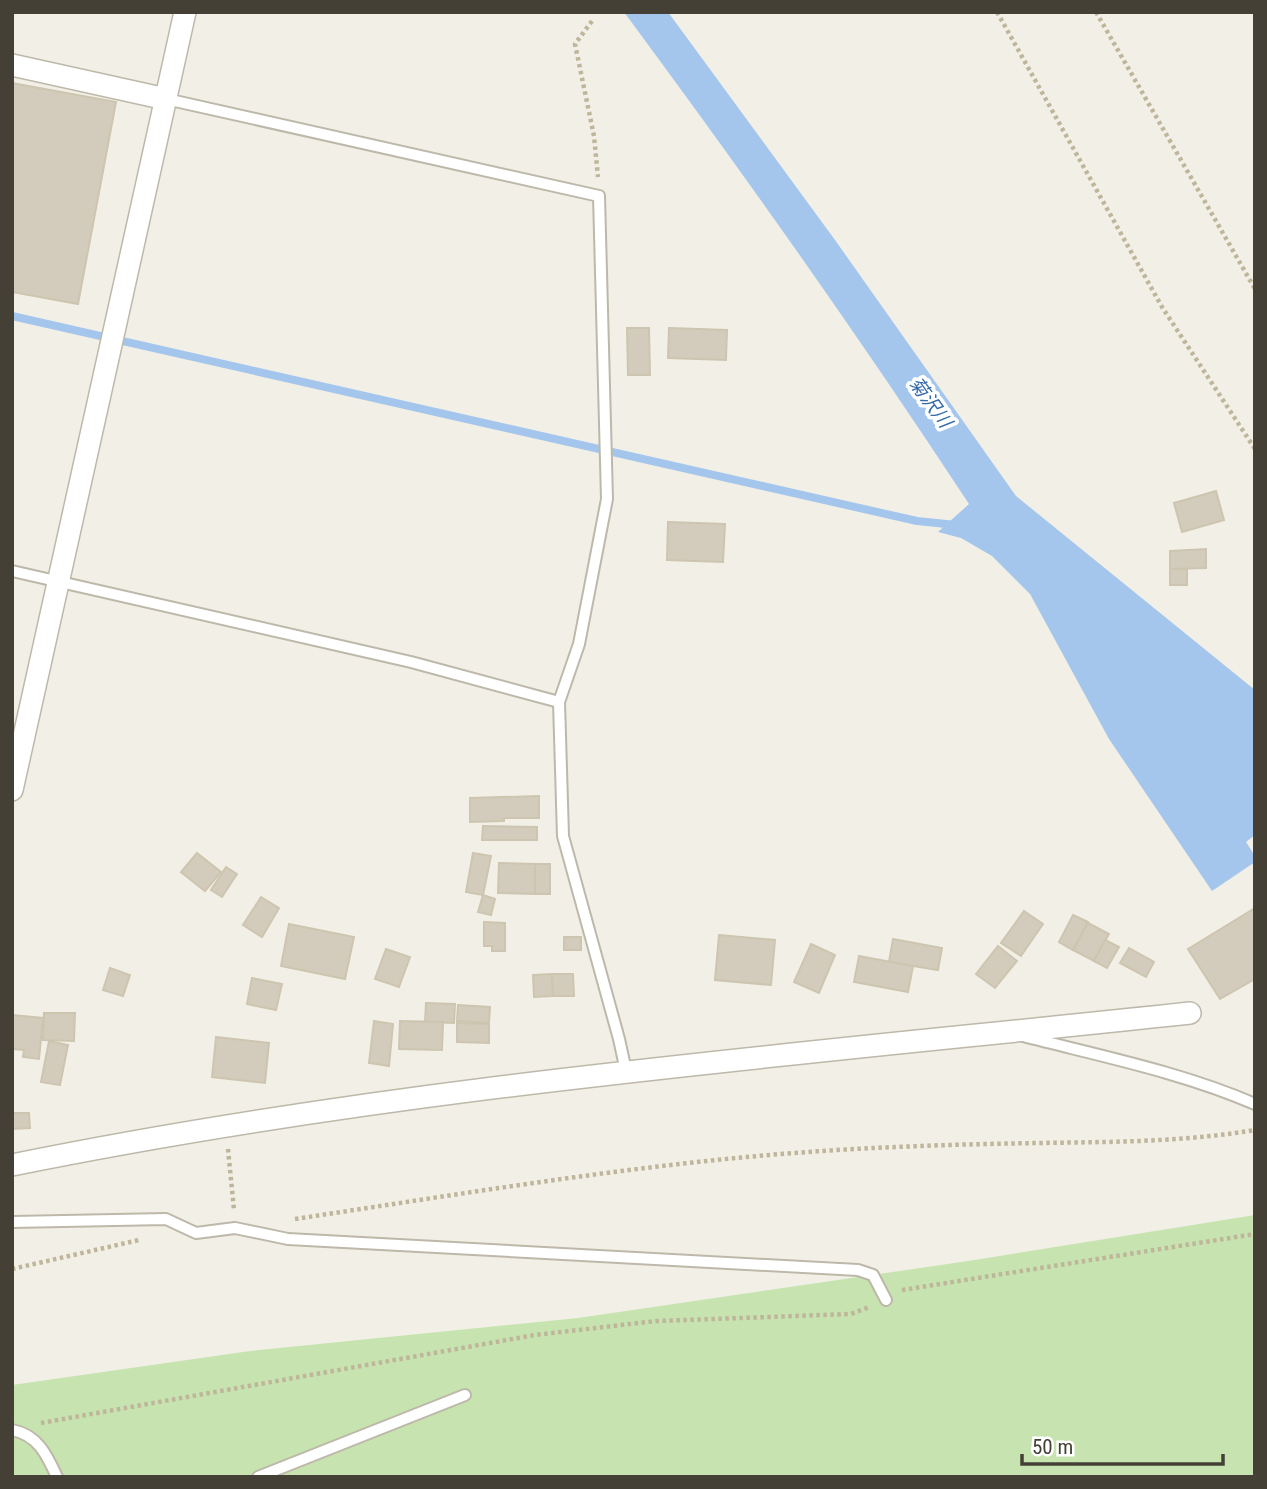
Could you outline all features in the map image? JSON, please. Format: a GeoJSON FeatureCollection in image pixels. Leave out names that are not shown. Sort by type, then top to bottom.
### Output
{"type":"FeatureCollection","features":[{"type":"Feature","properties":{"kind":"street"},"geometry":{"type":"LineString","coordinates":[[12,790],[185,12]]}},
{"type":"Feature","properties":{"kind":"street"},"geometry":{"type":"LineString","coordinates":[[12,65],[166,99]]}},
{"type":"Feature","properties":{"kind":"street"},"geometry":{"type":"LineString","coordinates":[[12,1165],[139,1139],[431,1096],[625,1072],[1190,1013]]}},
{"type":"Feature","properties":{"kind":"lane"},"geometry":{"type":"LineString","coordinates":[[166,99],[600,196],[607,499],[579,644],[559,702],[563,836],[619,1039],[625,1072]]}},
{"type":"Feature","properties":{"kind":"lane"},"geometry":{"type":"LineString","coordinates":[[12,571],[411,662],[559,702]]}},
{"type":"Feature","properties":{"kind":"lane"},"geometry":{"type":"LineString","coordinates":[[1009,1033],[1161,1072],[1255,1104]]}},
{"type":"Feature","properties":{"kind":"lane"},"geometry":{"type":"LineString","coordinates":[[12,1222],[166,1219],[196,1233],[235,1228],[288,1239],[858,1270],[873,1275],[886,1300]]}},
{"type":"Feature","properties":{"kind":"lane"},"geometry":{"type":"LineString","coordinates":[[258,1477],[465,1395]]}},
{"type":"Feature","properties":{"kind":"lane"},"geometry":{"type":"LineString","coordinates":[[12,1430],[25,1433],[36,1441],[47,1454],[57,1477]]}},
{"type":"Feature","properties":{"kind":"path"},"geometry":{"type":"LineString","coordinates":[[997,12],[1162,307],[1255,449]]}},
{"type":"Feature","properties":{"kind":"path"},"geometry":{"type":"LineString","coordinates":[[1096,12],[1255,289]]}},
{"type":"Feature","properties":{"kind":"path"},"geometry":{"type":"LineString","coordinates":[[592,21],[575,44],[594,136],[600,196]]}},
{"type":"Feature","properties":{"kind":"path"},"geometry":{"type":"LineString","coordinates":[[226,1127],[235,1228]]}},
{"type":"Feature","properties":{"kind":"path"},"geometry":{"type":"LineString","coordinates":[[313,1216],[432,1197],[755,1156],[959,1144],[1143,1142],[1255,1130]]}},
{"type":"Feature","properties":{"kind":"path"},"geometry":{"type":"LineString","coordinates":[[40,1423],[535,1335],[656,1321],[850,1314],[886,1300],[903,1289],[1255,1234]]}},
{"type":"Feature","properties":{"kind":"path"},"geometry":{"type":"LineString","coordinates":[[12,1269],[140,1240]]}},
{"type":"Feature","properties":{"kind":"green space"},"geometry":{"type":"Polygon","coordinates":[[[1255,1215],[1255,1477],[12,1477],[12,1385],[250,1351],[578,1318],[968,1261],[1255,1215]]]}},
{"type":"Feature","properties":{"kind":"water","name":"菊沢川"},"geometry":{"type":"Polygon","coordinates":[[[624,12],[668,12],[835,240],[1016,496],[1255,690],[1255,835],[1246,842],[1255,856],[1255,862],[1212,891],[1109,739],[1030,594],[992,556],[961,538],[938,532],[969,504],[800,255],[624,12]]]}},
{"type":"Feature","properties":{"kind":"building"},"geometry":{"type":"Polygon","coordinates":[[[12,83],[116,102],[78,304],[12,292],[12,83]]]}},
{"type":"Feature","properties":{"kind":"building"},"geometry":{"type":"Polygon","coordinates":[[[627,328],[649,328],[650,375],[628,375],[627,328]]]}},
{"type":"Feature","properties":{"kind":"building"},"geometry":{"type":"Polygon","coordinates":[[[669,328],[727,330],[726,360],[668,358],[669,328]]]}},
{"type":"Feature","properties":{"kind":"building"},"geometry":{"type":"Polygon","coordinates":[[[1216,491],[1224,520],[1182,532],[1174,503],[1216,491]]]}},
{"type":"Feature","properties":{"kind":"building"},"geometry":{"type":"Polygon","coordinates":[[[668,522],[725,524],[723,562],[667,560],[668,522]]]}},
{"type":"Feature","properties":{"kind":"building"},"geometry":{"type":"Polygon","coordinates":[[[1206,549],[1206,568],[1170,569],[1170,551],[1206,549]]]}},
{"type":"Feature","properties":{"kind":"building"},"geometry":{"type":"Polygon","coordinates":[[[1170,569],[1187,569],[1187,585],[1170,585],[1170,569]]]}},
{"type":"Feature","properties":{"kind":"building"},"geometry":{"type":"Polygon","coordinates":[[[539,796],[539,818],[470,822],[470,798],[539,796]]]}},
{"type":"Feature","properties":{"kind":"building"},"geometry":{"type":"Polygon","coordinates":[[[483,826],[537,827],[537,840],[482,840],[483,826]]]}},
{"type":"Feature","properties":{"kind":"building"},"geometry":{"type":"Polygon","coordinates":[[[197,853],[221,872],[205,891],[181,872],[197,853]]]}},
{"type":"Feature","properties":{"kind":"building"},"geometry":{"type":"Polygon","coordinates":[[[473,853],[491,856],[483,895],[466,892],[473,853]]]}},
{"type":"Feature","properties":{"kind":"building"},"geometry":{"type":"Polygon","coordinates":[[[499,863],[535,864],[535,894],[498,893],[499,863]]]}},
{"type":"Feature","properties":{"kind":"building"},"geometry":{"type":"Polygon","coordinates":[[[535,864],[550,864],[550,894],[535,894],[535,864]]]}},
{"type":"Feature","properties":{"kind":"building"},"geometry":{"type":"Polygon","coordinates":[[[226,867],[237,874],[222,897],[211,890],[226,867]]]}},
{"type":"Feature","properties":{"kind":"building"},"geometry":{"type":"Polygon","coordinates":[[[483,895],[495,899],[491,915],[478,912],[483,895]]]}},
{"type":"Feature","properties":{"kind":"building"},"geometry":{"type":"Polygon","coordinates":[[[261,897],[279,908],[262,937],[243,925],[261,897]]]}},
{"type":"Feature","properties":{"kind":"building"},"geometry":{"type":"Polygon","coordinates":[[[1255,908],[1255,979],[1220,999],[1188,949],[1255,908]]]}},
{"type":"Feature","properties":{"kind":"building"},"geometry":{"type":"Polygon","coordinates":[[[1024,911],[1043,924],[1021,956],[1001,943],[1024,911]]]}},
{"type":"Feature","properties":{"kind":"building"},"geometry":{"type":"Polygon","coordinates":[[[1073,915],[1088,922],[1073,950],[1059,942],[1073,915]]]}},
{"type":"Feature","properties":{"kind":"building"},"geometry":{"type":"Polygon","coordinates":[[[484,922],[505,923],[505,951],[492,951],[492,946],[484,946],[484,922]]]}},
{"type":"Feature","properties":{"kind":"building"},"geometry":{"type":"Polygon","coordinates":[[[1088,923],[1109,934],[1094,961],[1073,950],[1088,923]]]}},
{"type":"Feature","properties":{"kind":"building"},"geometry":{"type":"Polygon","coordinates":[[[289,924],[354,937],[345,979],[281,966],[289,924]]]}},
{"type":"Feature","properties":{"kind":"building"},"geometry":{"type":"Polygon","coordinates":[[[719,935],[775,940],[771,985],[715,980],[719,935]]]}},
{"type":"Feature","properties":{"kind":"building"},"geometry":{"type":"Polygon","coordinates":[[[564,937],[581,937],[581,950],[564,950],[564,937]]]}},
{"type":"Feature","properties":{"kind":"building"},"geometry":{"type":"Polygon","coordinates":[[[893,939],[942,948],[938,970],[889,962],[893,939]]]}},
{"type":"Feature","properties":{"kind":"building"},"geometry":{"type":"Polygon","coordinates":[[[1105,940],[1119,947],[1107,968],[1094,961],[1105,940]]]}},
{"type":"Feature","properties":{"kind":"building"},"geometry":{"type":"Polygon","coordinates":[[[811,944],[835,955],[819,993],[794,982],[811,944]]]}},
{"type":"Feature","properties":{"kind":"building"},"geometry":{"type":"Polygon","coordinates":[[[998,946],[1017,961],[995,988],[976,974],[998,946]]]}},
{"type":"Feature","properties":{"kind":"building"},"geometry":{"type":"Polygon","coordinates":[[[1129,948],[1154,962],[1146,977],[1120,963],[1129,948]]]}},
{"type":"Feature","properties":{"kind":"building"},"geometry":{"type":"Polygon","coordinates":[[[386,949],[410,957],[399,987],[375,979],[386,949]]]}},
{"type":"Feature","properties":{"kind":"building"},"geometry":{"type":"Polygon","coordinates":[[[859,956],[913,966],[908,992],[854,982],[859,956]]]}},
{"type":"Feature","properties":{"kind":"building"},"geometry":{"type":"Polygon","coordinates":[[[110,968],[130,975],[123,996],[103,990],[110,968]]]}},
{"type":"Feature","properties":{"kind":"building"},"geometry":{"type":"Polygon","coordinates":[[[552,974],[553,996],[534,997],[533,975],[552,974]]]}},
{"type":"Feature","properties":{"kind":"building"},"geometry":{"type":"Polygon","coordinates":[[[552,974],[573,974],[574,996],[553,996],[552,974]]]}},
{"type":"Feature","properties":{"kind":"building"},"geometry":{"type":"Polygon","coordinates":[[[252,978],[282,984],[276,1010],[247,1004],[252,978]]]}},
{"type":"Feature","properties":{"kind":"building"},"geometry":{"type":"Polygon","coordinates":[[[426,1003],[455,1004],[454,1023],[425,1022],[426,1003]]]}},
{"type":"Feature","properties":{"kind":"building"},"geometry":{"type":"Polygon","coordinates":[[[458,1005],[490,1007],[489,1023],[457,1021],[458,1005]]]}},
{"type":"Feature","properties":{"kind":"building"},"geometry":{"type":"Polygon","coordinates":[[[44,1013],[75,1013],[74,1041],[43,1040],[44,1013]]]}},
{"type":"Feature","properties":{"kind":"building"},"geometry":{"type":"Polygon","coordinates":[[[12,1015],[43,1018],[39,1059],[23,1057],[24,1050],[12,1049],[12,1015]]]}},
{"type":"Feature","properties":{"kind":"building"},"geometry":{"type":"Polygon","coordinates":[[[374,1021],[393,1024],[389,1066],[369,1063],[374,1021]]]}},
{"type":"Feature","properties":{"kind":"building"},"geometry":{"type":"Polygon","coordinates":[[[400,1021],[443,1022],[442,1050],[399,1049],[400,1021]]]}},
{"type":"Feature","properties":{"kind":"building"},"geometry":{"type":"Polygon","coordinates":[[[457,1023],[489,1024],[489,1043],[457,1042],[457,1023]]]}},
{"type":"Feature","properties":{"kind":"building"},"geometry":{"type":"Polygon","coordinates":[[[216,1037],[269,1043],[265,1083],[212,1077],[216,1037]]]}},
{"type":"Feature","properties":{"kind":"building"},"geometry":{"type":"Polygon","coordinates":[[[49,1041],[68,1045],[60,1085],[41,1082],[49,1041]]]}},
{"type":"Feature","properties":{"kind":"building"},"geometry":{"type":"Polygon","coordinates":[[[12,1113],[29,1113],[30,1128],[12,1129],[12,1113]]]}},
{"type":"Feature","properties":{"kind":"waterway"},"geometry":{"type":"LineString","coordinates":[[12,316],[917,521],[956,525]]}}]}
